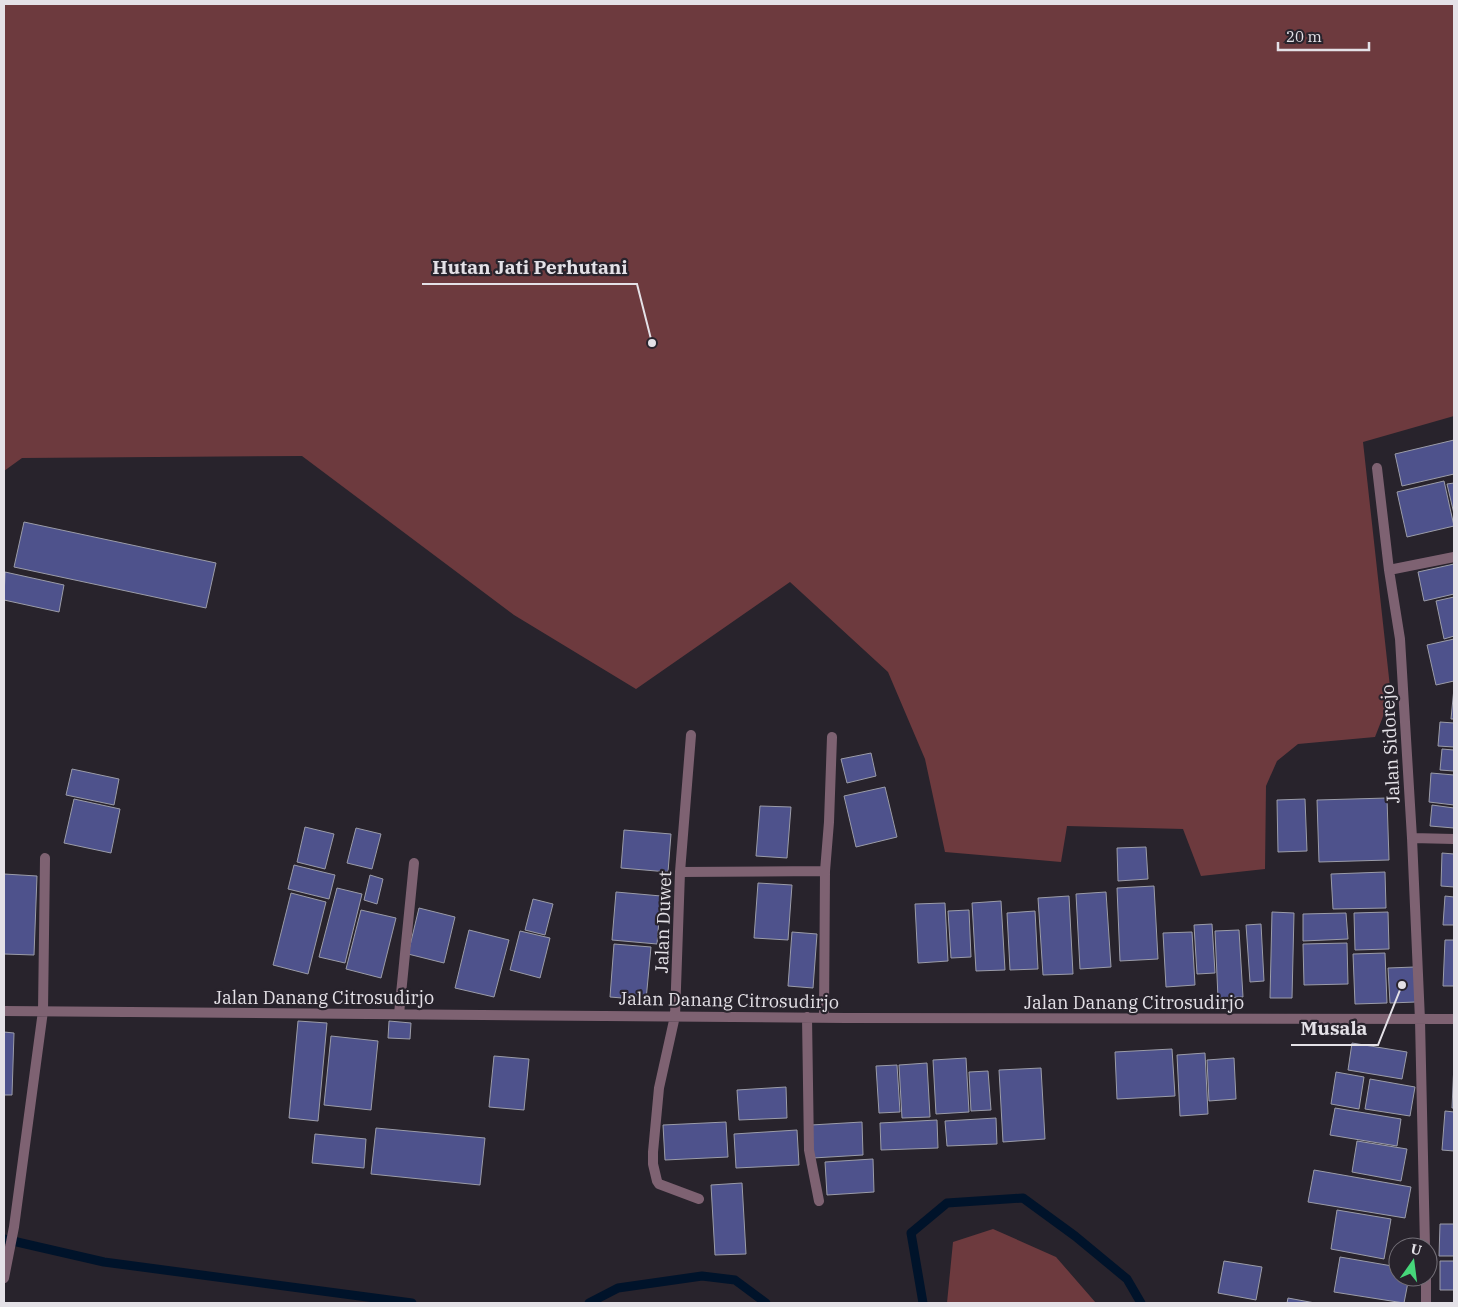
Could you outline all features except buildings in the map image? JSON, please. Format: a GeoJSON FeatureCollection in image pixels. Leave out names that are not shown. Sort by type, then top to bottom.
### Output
{"type":"FeatureCollection","features":[{"type":"Feature","properties":{"kind":"street","name":"Jalan Sidorejo"},"geometry":{"type":"LineString","coordinates":[[1377,468],[1400,639],[1412,838],[1420,1020],[1425,1237]]}},
{"type":"Feature","properties":{"kind":"street"},"geometry":{"type":"LineString","coordinates":[[1390,570],[1454,558]]}},
{"type":"Feature","properties":{"kind":"street","name":"Jalan Duwet"},"geometry":{"type":"LineString","coordinates":[[691,735],[680,872],[675,1016],[658,1088],[652,1164],[659,1184],[699,1199]]}},
{"type":"Feature","properties":{"kind":"street"},"geometry":{"type":"LineString","coordinates":[[824,1017],[825,871],[832,737]]}},
{"type":"Feature","properties":{"kind":"street"},"geometry":{"type":"LineString","coordinates":[[1412,838],[1454,839]]}},
{"type":"Feature","properties":{"kind":"street"},"geometry":{"type":"LineString","coordinates":[[4,1278],[14,1227],[43,1011],[45,858]]}},
{"type":"Feature","properties":{"kind":"street"},"geometry":{"type":"LineString","coordinates":[[399,1014],[414,863]]}},
{"type":"Feature","properties":{"kind":"street"},"geometry":{"type":"LineString","coordinates":[[680,872],[825,871]]}},
{"type":"Feature","properties":{"kind":"street","name":"Jalan Danang Citrosudirjo"},"geometry":{"type":"LineString","coordinates":[[4,1012],[1454,1019]]}},
{"type":"Feature","properties":{"kind":"street"},"geometry":{"type":"LineString","coordinates":[[807,1017],[809,1150],[819,1201]]}},
{"type":"Feature","properties":{"kind":"street"},"geometry":{"type":"LineString","coordinates":[[1426,1287],[1426,1303]]}},
{"type":"Feature","properties":{"kind":"shaded area"},"geometry":{"type":"Polygon","coordinates":[[[4,4],[1454,4],[1454,416],[1363,442],[1391,696],[1375,737],[1298,744],[1277,761],[1266,786],[1265,869],[1201,876],[1183,829],[1067,826],[1061,862],[945,852],[925,759],[888,672],[790,582],[636,689],[514,615],[302,456],[22,458],[4,471],[4,4]]]}},
{"type":"Feature","properties":{"kind":"shaded area"},"geometry":{"type":"Polygon","coordinates":[[[993,1229],[1056,1257],[1096,1303],[947,1303],[953,1242],[993,1229]]]}},
{"type":"Feature","properties":{"kind":"waterway"},"geometry":{"type":"LineString","coordinates":[[923,1303],[911,1233],[947,1203],[1023,1198],[1075,1236],[1127,1279],[1141,1303]]}},
{"type":"Feature","properties":{"kind":"waterway"},"geometry":{"type":"LineString","coordinates":[[4,1239],[104,1262],[412,1303]]}},
{"type":"Feature","properties":{"kind":"waterway"},"geometry":{"type":"LineString","coordinates":[[589,1303],[618,1288],[702,1276],[735,1280],[766,1303]]}},
{"type":"Feature","properties":{"kind":"place","name":"Hutan Jati Perhutani"},"geometry":{"type":"Point","coordinates":[652,343]}},
{"type":"Feature","properties":{"kind":"place","name":"Musala"},"geometry":{"type":"Point","coordinates":[1402,985]}}]}
